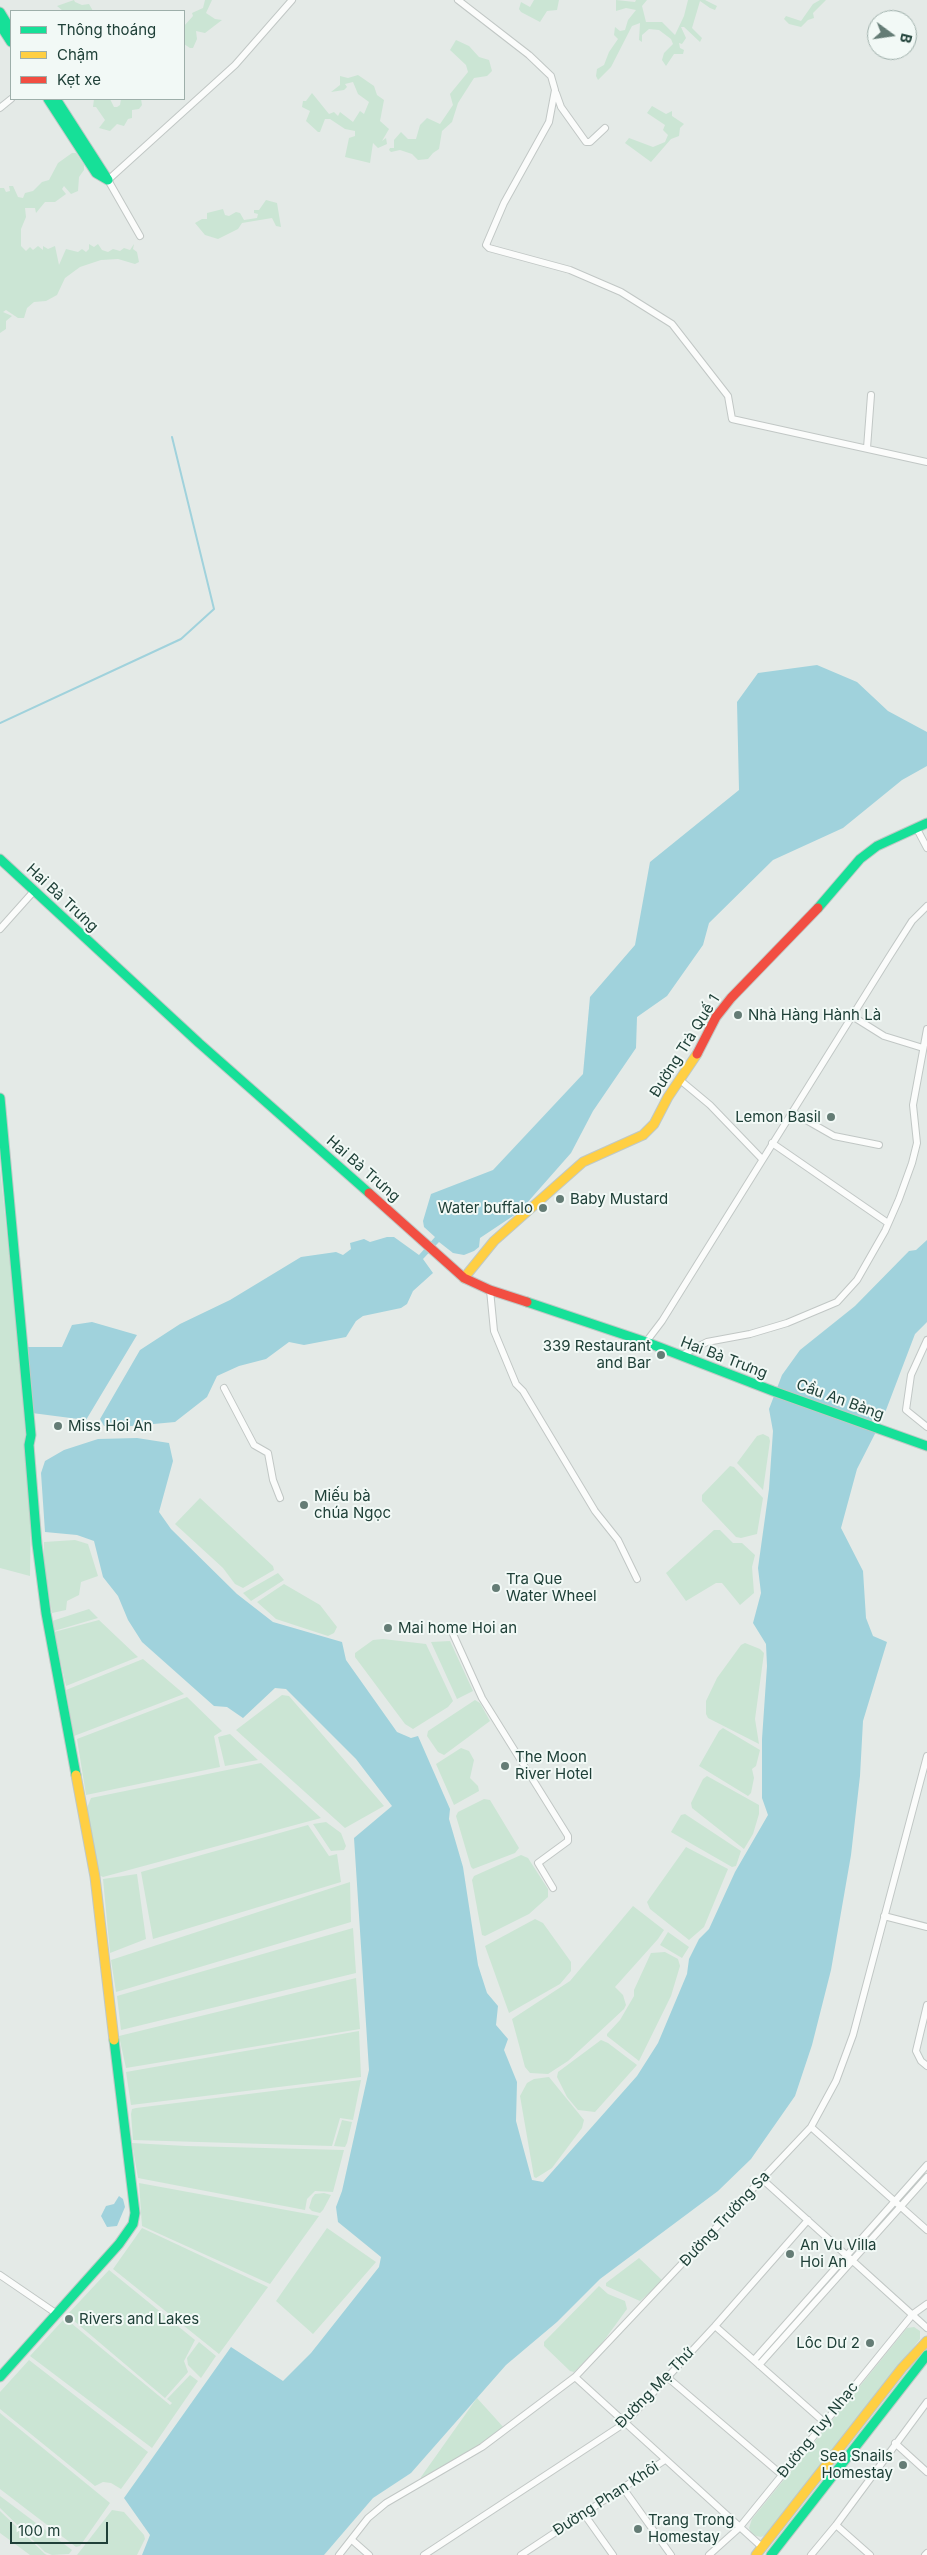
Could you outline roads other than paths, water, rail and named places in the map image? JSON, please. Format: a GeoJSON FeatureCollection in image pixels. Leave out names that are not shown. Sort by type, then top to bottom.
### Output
{"type":"FeatureCollection","features":[{"type":"Feature","properties":{"kind":"street"},"geometry":{"type":"LineString","coordinates":[[108,180],[235,65],[292,0]]}},
{"type":"Feature","properties":{"kind":"street"},"geometry":{"type":"LineString","coordinates":[[458,0],[529,55],[551,76],[561,108],[586,142],[590,142],[605,128]]}},
{"type":"Feature","properties":{"kind":"street"},"geometry":{"type":"LineString","coordinates":[[0,12],[10,28]]}},
{"type":"Feature","properties":{"kind":"street"},"geometry":{"type":"LineString","coordinates":[[0,25],[10,40]]}},
{"type":"Feature","properties":{"kind":"street"},"geometry":{"type":"LineString","coordinates":[[555,90],[549,122],[504,203],[486,245],[489,248],[570,270],[621,292],[672,324],[728,396],[732,419],[927,462]]}},
{"type":"Feature","properties":{"kind":"street"},"geometry":{"type":"LineString","coordinates":[[0,108],[10,100]]}},
{"type":"Feature","properties":{"kind":"street"},"geometry":{"type":"LineString","coordinates":[[49,100],[96,173],[108,180]]}},
{"type":"Feature","properties":{"kind":"street"},"geometry":{"type":"LineString","coordinates":[[57,100],[108,180],[140,236]]}},
{"type":"Feature","properties":{"kind":"street"},"geometry":{"type":"LineString","coordinates":[[867,448],[871,395]]}},
{"type":"Feature","properties":{"kind":"street","name":"Đường Trà Quế 1"},"geometry":{"type":"LineString","coordinates":[[464,1278],[494,1241],[544,1199],[583,1162],[601,1152],[643,1135],[654,1124],[694,1060],[716,1017],[731,998],[812,915],[860,859],[877,846],[927,823]]}},
{"type":"Feature","properties":{"kind":"street"},"geometry":{"type":"LineString","coordinates":[[917,829],[927,848]]}},
{"type":"Feature","properties":{"kind":"street","name":"Hai Bà Trưng"},"geometry":{"type":"LineString","coordinates":[[0,859],[199,1042],[464,1278],[490,1290],[646,1342],[773,1391]]}},
{"type":"Feature","properties":{"kind":"street"},"geometry":{"type":"LineString","coordinates":[[0,928],[34,891]]}},
{"type":"Feature","properties":{"kind":"street"},"geometry":{"type":"LineString","coordinates":[[646,1342],[662,1321],[912,921],[927,906]]}},
{"type":"Feature","properties":{"kind":"street"},"geometry":{"type":"LineString","coordinates":[[852,1016],[884,1036],[923,1048]]}},
{"type":"Feature","properties":{"kind":"street"},"geometry":{"type":"LineString","coordinates":[[680,1356],[708,1342],[750,1334],[787,1323],[837,1302],[857,1280],[899,1199],[917,1143],[912,1105],[927,1029]]}},
{"type":"Feature","properties":{"kind":"street"},"geometry":{"type":"LineString","coordinates":[[680,1080],[710,1105],[762,1159]]}},
{"type":"Feature","properties":{"kind":"street"},"geometry":{"type":"LineString","coordinates":[[0,1098],[44,1596],[95,1877],[135,2213],[133,2224],[119,2244],[0,2377]]}},
{"type":"Feature","properties":{"kind":"street"},"geometry":{"type":"LineString","coordinates":[[792,1112],[834,1136],[879,1145]]}},
{"type":"Feature","properties":{"kind":"street"},"geometry":{"type":"LineString","coordinates":[[772,1143],[888,1223]]}},
{"type":"Feature","properties":{"kind":"street"},"geometry":{"type":"LineString","coordinates":[[490,1290],[494,1331],[516,1384],[523,1391],[595,1511],[618,1540],[637,1578]]}},
{"type":"Feature","properties":{"kind":"street"},"geometry":{"type":"LineString","coordinates":[[927,1340],[910,1376],[906,1410],[927,1427]]}},
{"type":"Feature","properties":{"kind":"street"},"geometry":{"type":"LineString","coordinates":[[224,1388],[254,1445],[268,1453],[273,1480],[280,1498]]}},
{"type":"Feature","properties":{"kind":"street","name":"Cầu An Bàng"},"geometry":{"type":"LineString","coordinates":[[773,1391],[927,1446]]}},
{"type":"Feature","properties":{"kind":"street"},"geometry":{"type":"LineString","coordinates":[[452,1634],[482,1698],[568,1836],[568,1841],[538,1864],[553,1888]]}},
{"type":"Feature","properties":{"kind":"street","name":"Đường Trường Sa"},"geometry":{"type":"LineString","coordinates":[[338,2555],[368,2518],[386,2503],[482,2447],[575,2377],[811,2127],[836,2081],[853,2035],[927,1756]]}},
{"type":"Feature","properties":{"kind":"street"},"geometry":{"type":"LineString","coordinates":[[884,1916],[927,1927]]}},
{"type":"Feature","properties":{"kind":"street"},"geometry":{"type":"LineString","coordinates":[[927,2005],[916,2051],[921,2061],[927,2066]]}},
{"type":"Feature","properties":{"kind":"street"},"geometry":{"type":"LineString","coordinates":[[811,2127],[927,2230]]}},
{"type":"Feature","properties":{"kind":"street"},"geometry":{"type":"LineString","coordinates":[[757,2362],[846,2256],[927,2165]]}},
{"type":"Feature","properties":{"kind":"street"},"geometry":{"type":"LineString","coordinates":[[757,2362],[852,2262],[927,2177]]}},
{"type":"Feature","properties":{"kind":"street"},"geometry":{"type":"LineString","coordinates":[[762,2179],[927,2328]]}},
{"type":"Feature","properties":{"kind":"street","name":"Đường Mẹ Thứ"},"geometry":{"type":"LineString","coordinates":[[424,2555],[625,2423],[715,2326],[808,2220]]}},
{"type":"Feature","properties":{"kind":"street"},"geometry":{"type":"LineString","coordinates":[[0,2275],[57,2314]]}},
{"type":"Feature","properties":{"kind":"street","name":"Đường Tuy Nhạc"},"geometry":{"type":"LineString","coordinates":[[709,2555],[739,2528],[913,2314],[927,2304]]}},
{"type":"Feature","properties":{"kind":"street"},"geometry":{"type":"LineString","coordinates":[[715,2326],[824,2422]]}},
{"type":"Feature","properties":{"kind":"street"},"geometry":{"type":"LineString","coordinates":[[760,2551],[896,2376],[927,2340]]}},
{"type":"Feature","properties":{"kind":"street"},"geometry":{"type":"LineString","coordinates":[[575,2377],[739,2528],[760,2551],[771,2555],[927,2355]]}},
{"type":"Feature","properties":{"kind":"street"},"geometry":{"type":"LineString","coordinates":[[667,2377],[782,2475]]}},
{"type":"Feature","properties":{"kind":"street"},"geometry":{"type":"LineString","coordinates":[[811,2555],[836,2524],[894,2443],[927,2402]]}},
{"type":"Feature","properties":{"kind":"street"},"geometry":{"type":"LineString","coordinates":[[894,2443],[927,2472]]}},
{"type":"Feature","properties":{"kind":"street","name":"Đường Phan Khôi"},"geometry":{"type":"LineString","coordinates":[[521,2555],[665,2460]]}},
{"type":"Feature","properties":{"kind":"street"},"geometry":{"type":"LineString","coordinates":[[623,2488],[671,2555]]}},
{"type":"Feature","properties":{"kind":"street"},"geometry":{"type":"LineString","coordinates":[[584,2514],[612,2555]]}},
{"type":"Feature","properties":{"kind":"street"},"geometry":{"type":"LineString","coordinates":[[836,2524],[870,2555]]}},
{"type":"Feature","properties":{"kind":"street"},"geometry":{"type":"LineString","coordinates":[[352,2540],[369,2555]]}},
{"type":"Feature","properties":{"kind":"water"},"geometry":{"type":"Polygon","coordinates":[[[817,665],[857,682],[888,711],[927,732],[927,766],[902,780],[843,828],[773,860],[709,923],[703,945],[667,996],[637,1017],[636,1048],[593,1111],[571,1153],[519,1212],[480,1238],[479,1247],[464,1255],[453,1253],[439,1242],[423,1259],[433,1273],[413,1291],[407,1304],[401,1308],[363,1316],[356,1321],[346,1337],[304,1345],[289,1342],[266,1359],[239,1366],[217,1376],[207,1397],[175,1422],[121,1427],[104,1426],[100,1419],[140,1350],[180,1324],[230,1300],[301,1257],[336,1252],[343,1255],[351,1249],[350,1243],[364,1239],[370,1242],[387,1237],[394,1237],[419,1255],[435,1237],[424,1227],[423,1221],[431,1194],[493,1170],[583,1074],[590,997],[635,945],[650,862],[739,790],[737,702],[758,673],[817,665]]]}},
{"type":"Feature","properties":{"kind":"water"},"geometry":{"type":"Polygon","coordinates":[[[927,1240],[927,1322],[915,1334],[883,1418],[857,1469],[841,1528],[863,1571],[866,1618],[873,1636],[887,1642],[863,1721],[860,1776],[851,1855],[831,1970],[812,2045],[795,2096],[751,2159],[718,2191],[600,2279],[557,2322],[506,2365],[411,2473],[373,2498],[324,2555],[142,2555],[150,2535],[124,2498],[231,2347],[283,2381],[311,2353],[379,2267],[381,2257],[338,2222],[336,2207],[342,2191],[369,2070],[354,1838],[392,1806],[356,1759],[286,1689],[275,1688],[243,1718],[227,1707],[214,1706],[142,1642],[128,1620],[118,1596],[103,1577],[94,1541],[77,1535],[45,1532],[41,1473],[45,1461],[64,1450],[98,1439],[137,1438],[169,1443],[173,1461],[159,1512],[171,1529],[237,1594],[273,1622],[342,1642],[346,1660],[397,1732],[411,1738],[418,1736],[450,1809],[449,1819],[463,1867],[478,1965],[487,1993],[498,2006],[496,2025],[508,2039],[504,2050],[517,2082],[516,2121],[532,2180],[543,2182],[637,2076],[658,2043],[687,1974],[689,1959],[699,1939],[709,1929],[735,1872],[768,1815],[762,1798],[762,1739],[767,1666],[766,1644],[753,1623],[761,1593],[758,1568],[769,1489],[773,1431],[769,1409],[782,1375],[800,1350],[855,1306],[909,1251],[916,1250],[927,1240]]]}},
{"type":"Feature","properties":{"kind":"water"},"geometry":{"type":"Polygon","coordinates":[[[92,1322],[137,1335],[86,1420],[32,1413],[27,1347],[62,1347],[72,1325],[92,1322]]]}},
{"type":"Feature","properties":{"kind":"water"},"geometry":{"type":"Polygon","coordinates":[[[119,2196],[123,2199],[125,2207],[117,2226],[107,2227],[101,2216],[106,2206],[114,2204],[119,2196]]]}},
{"type":"Feature","properties":{"kind":"waterway"},"geometry":{"type":"LineString","coordinates":[[0,723],[181,639],[214,609],[172,437]]}},
{"type":"Feature","properties":{"kind":"place","name":"Nhà Hàng Hành Là"},"geometry":{"type":"Point","coordinates":[738,1015]}},
{"type":"Feature","properties":{"kind":"place","name":"Lemon Basil"},"geometry":{"type":"Point","coordinates":[831,1117]}},
{"type":"Feature","properties":{"kind":"place","name":"Baby Mustard"},"geometry":{"type":"Point","coordinates":[560,1199]}},
{"type":"Feature","properties":{"kind":"place","name":"Water buffalo"},"geometry":{"type":"Point","coordinates":[543,1208]}},
{"type":"Feature","properties":{"kind":"place","name":"339 Restaurant and Bar"},"geometry":{"type":"Point","coordinates":[661,1355]}},
{"type":"Feature","properties":{"kind":"place","name":"Miss Hoi An"},"geometry":{"type":"Point","coordinates":[58,1426]}},
{"type":"Feature","properties":{"kind":"place","name":"Miếu bà chúa Ngọc"},"geometry":{"type":"Point","coordinates":[304,1505]}},
{"type":"Feature","properties":{"kind":"place","name":"Tra Que Water Wheel"},"geometry":{"type":"Point","coordinates":[496,1588]}},
{"type":"Feature","properties":{"kind":"place","name":"Mai home Hoi an"},"geometry":{"type":"Point","coordinates":[388,1628]}},
{"type":"Feature","properties":{"kind":"place","name":"The Moon River Hotel"},"geometry":{"type":"Point","coordinates":[505,1766]}},
{"type":"Feature","properties":{"kind":"place","name":"An Vu Villa Hoi An"},"geometry":{"type":"Point","coordinates":[790,2254]}},
{"type":"Feature","properties":{"kind":"place","name":"Rivers and Lakes"},"geometry":{"type":"Point","coordinates":[69,2319]}},
{"type":"Feature","properties":{"kind":"place","name":"Lôc Dư 2"},"geometry":{"type":"Point","coordinates":[870,2343]}},
{"type":"Feature","properties":{"kind":"place","name":"Sea Snails Homestay"},"geometry":{"type":"Point","coordinates":[903,2465]}},
{"type":"Feature","properties":{"kind":"place","name":"Trang Trong Homestay"},"geometry":{"type":"Point","coordinates":[638,2529]}}]}
